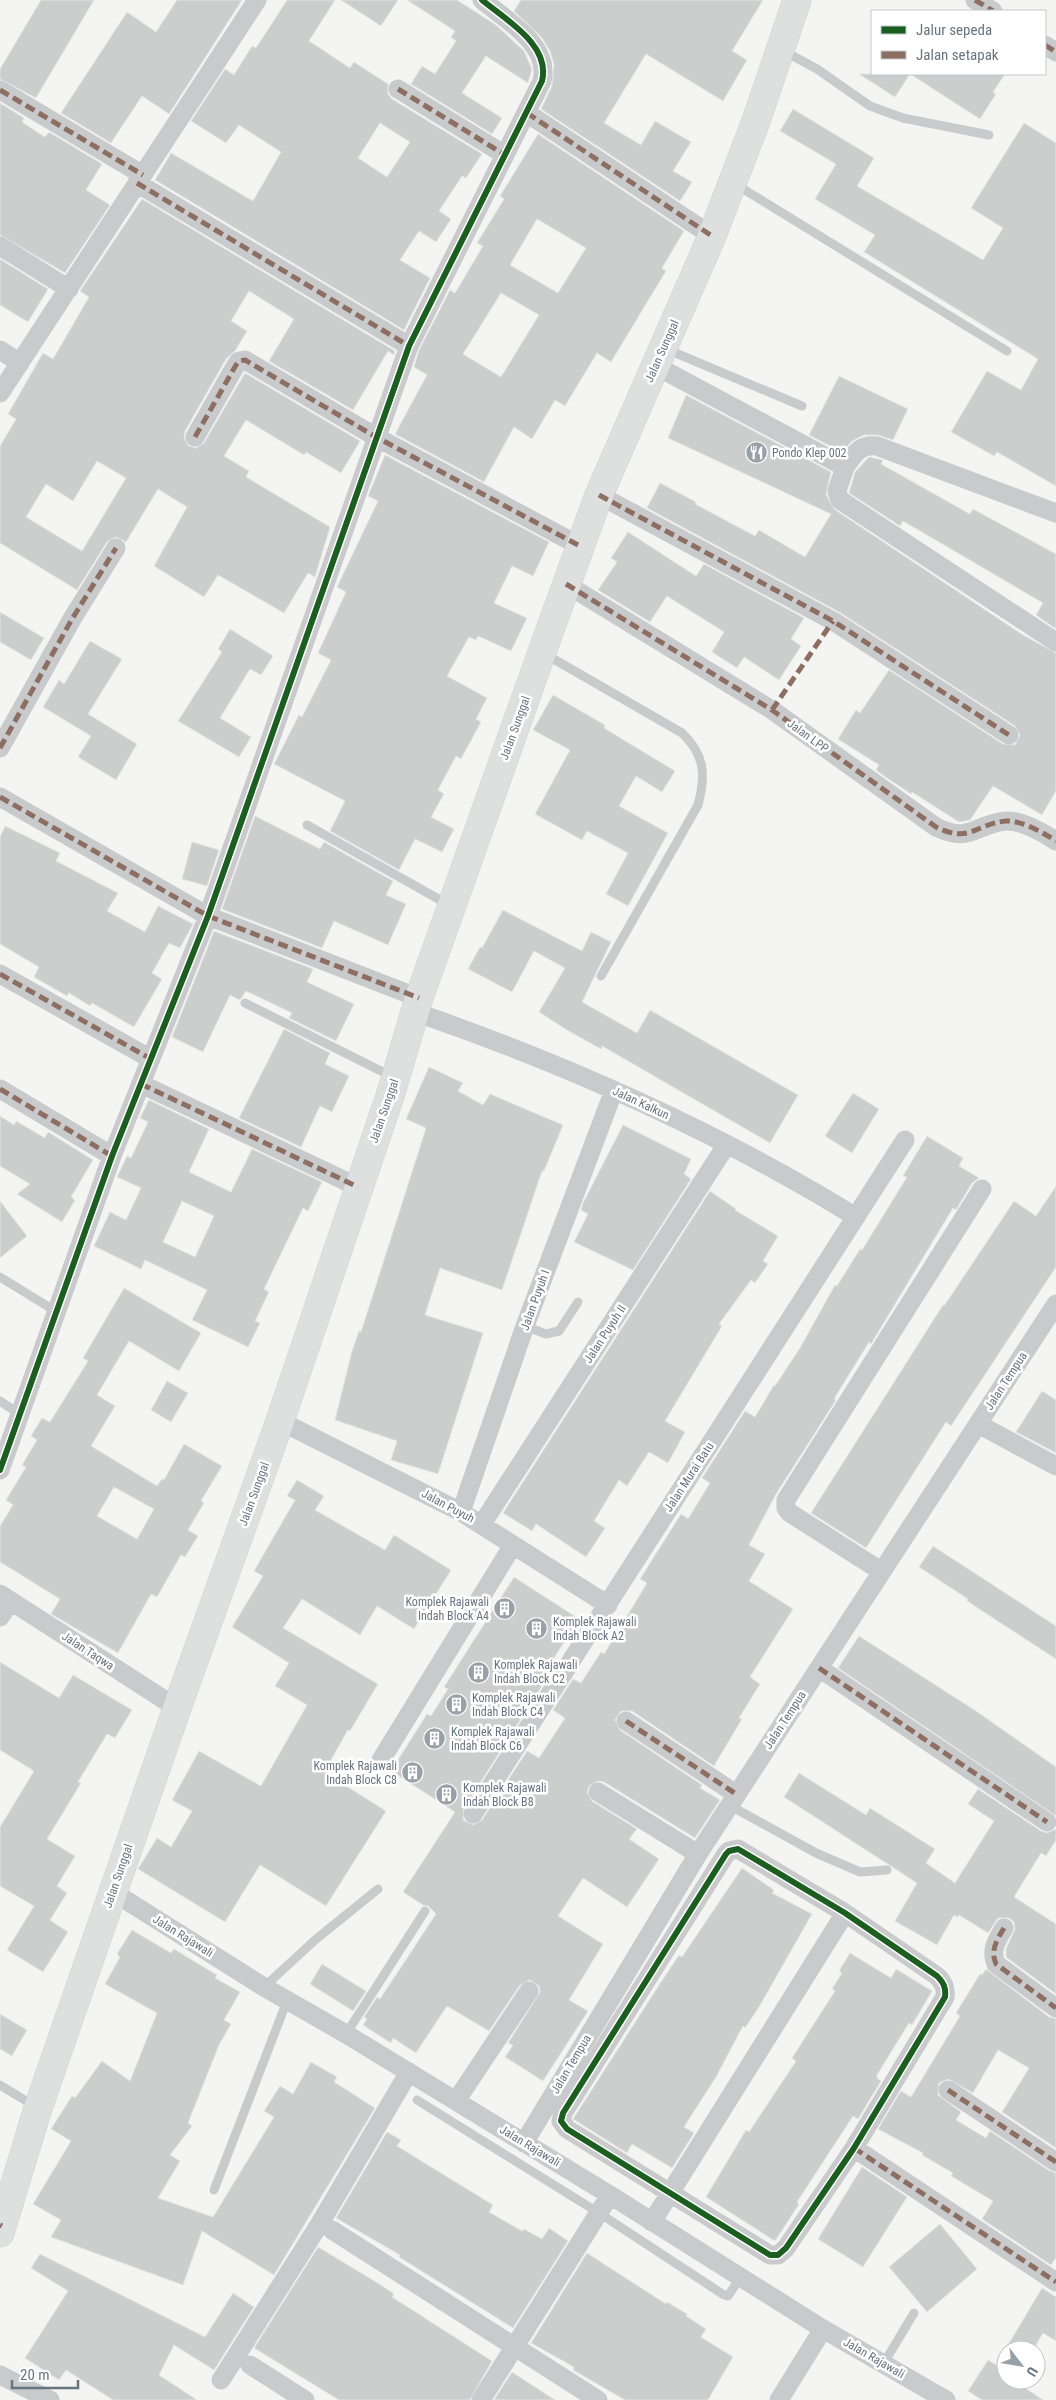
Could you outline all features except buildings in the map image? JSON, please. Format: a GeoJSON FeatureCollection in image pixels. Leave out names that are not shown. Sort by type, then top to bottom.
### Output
{"type":"FeatureCollection","features":[{"type":"Feature","properties":{"kind":"main road","name":"Jalan Sunggal"},"geometry":{"type":"LineString","coordinates":[[1,2228],[38,2108],[112,1892],[280,1421],[395,1078],[417,1005],[566,584],[599,495],[712,236],[733,183],[797,0]]}},
{"type":"Feature","properties":{"kind":"street"},"geometry":{"type":"LineString","coordinates":[[0,393],[257,0]]}},
{"type":"Feature","properties":{"kind":"street"},"geometry":{"type":"LineString","coordinates":[[2,1460],[21,1415],[112,1156],[208,916],[409,346],[527,113],[544,73],[541,54],[536,46],[482,0]]}},
{"type":"Feature","properties":{"kind":"street"},"geometry":{"type":"LineString","coordinates":[[975,0],[991,10]]}},
{"type":"Feature","properties":{"kind":"street"},"geometry":{"type":"LineString","coordinates":[[398,89],[505,155]]}},
{"type":"Feature","properties":{"kind":"street"},"geometry":{"type":"LineString","coordinates":[[0,90],[409,346]]}},
{"type":"Feature","properties":{"kind":"street"},"geometry":{"type":"LineString","coordinates":[[527,113],[712,236]]}},
{"type":"Feature","properties":{"kind":"street"},"geometry":{"type":"LineString","coordinates":[[0,246],[69,289]]}},
{"type":"Feature","properties":{"kind":"street"},"geometry":{"type":"LineString","coordinates":[[0,350],[20,363]]}},
{"type":"Feature","properties":{"kind":"street"},"geometry":{"type":"LineString","coordinates":[[660,357],[845,467]]}},
{"type":"Feature","properties":{"kind":"street"},"geometry":{"type":"LineString","coordinates":[[195,437],[236,365],[239,361],[245,360],[376,437],[580,546]]}},
{"type":"Feature","properties":{"kind":"street"},"geometry":{"type":"LineString","coordinates":[[1056,513],[877,446],[867,445],[858,450],[845,467],[837,491],[840,500],[1056,642]]}},
{"type":"Feature","properties":{"kind":"street"},"geometry":{"type":"LineString","coordinates":[[599,495],[834,621],[1008,735]]}},
{"type":"Feature","properties":{"kind":"street"},"geometry":{"type":"LineString","coordinates":[[0,748],[72,620],[116,548]]}},
{"type":"Feature","properties":{"kind":"street","name":"Jalan LPP"},"geometry":{"type":"LineString","coordinates":[[566,584],[772,710],[936,827],[951,834],[966,835],[1007,821],[1021,824],[1055,839]]}},
{"type":"Feature","properties":{"kind":"street","name":"Jalan Kalkun"},"geometry":{"type":"LineString","coordinates":[[0,797],[208,916],[417,1005],[479,1034],[614,1090],[727,1144],[806,1186],[856,1217]]}},
{"type":"Feature","properties":{"kind":"street"},"geometry":{"type":"LineString","coordinates":[[0,974],[151,1059]]}},
{"type":"Feature","properties":{"kind":"street"},"geometry":{"type":"LineString","coordinates":[[141,1084],[358,1187]]}},
{"type":"Feature","properties":{"kind":"street"},"geometry":{"type":"LineString","coordinates":[[0,1090],[112,1156]]}},
{"type":"Feature","properties":{"kind":"street","name":"Jalan Puyuh I"},"geometry":{"type":"LineString","coordinates":[[461,1512],[525,1326],[614,1090]]}},
{"type":"Feature","properties":{"kind":"street","name":"Jalan Murai Batu"},"geometry":{"type":"LineString","coordinates":[[473,1814],[905,1140]]}},
{"type":"Feature","properties":{"kind":"street","name":"Jalan Puyuh II"},"geometry":{"type":"LineString","coordinates":[[482,1524],[727,1144]]}},
{"type":"Feature","properties":{"kind":"street"},"geometry":{"type":"LineString","coordinates":[[881,1570],[790,1513],[786,1508],[786,1500],[982,1189]]}},
{"type":"Feature","properties":{"kind":"street","name":"Jalan Tempua"},"geometry":{"type":"LineString","coordinates":[[524,2143],[698,1854],[881,1570],[1056,1304]]}},
{"type":"Feature","properties":{"kind":"street","name":"Jalan Puyuh"},"geometry":{"type":"LineString","coordinates":[[280,1421],[461,1512],[608,1605]]}},
{"type":"Feature","properties":{"kind":"street"},"geometry":{"type":"LineString","coordinates":[[978,1424],[1056,1466]]}},
{"type":"Feature","properties":{"kind":"street"},"geometry":{"type":"LineString","coordinates":[[381,1760],[513,1545]]}},
{"type":"Feature","properties":{"kind":"street"},"geometry":{"type":"LineString","coordinates":[[0,1617],[5,1597]]}},
{"type":"Feature","properties":{"kind":"street","name":"Jalan Taqwa"},"geometry":{"type":"LineString","coordinates":[[5,1597],[177,1708]]}},
{"type":"Feature","properties":{"kind":"street"},"geometry":{"type":"LineString","coordinates":[[819,1668],[1046,1822]]}},
{"type":"Feature","properties":{"kind":"street"},"geometry":{"type":"LineString","coordinates":[[626,1721],[733,1799]]}},
{"type":"Feature","properties":{"kind":"street"},"geometry":{"type":"LineString","coordinates":[[598,1792],[698,1854]]}},
{"type":"Feature","properties":{"kind":"street"},"geometry":{"type":"LineString","coordinates":[[729,1851],[742,1851],[845,1912],[937,1976],[944,1985],[945,1997],[854,2148],[786,2248],[774,2256],[568,2129],[561,2121],[563,2113],[729,1851]]}},
{"type":"Feature","properties":{"kind":"street","name":"Jalan Rajawali"},"geometry":{"type":"LineString","coordinates":[[112,1892],[287,2001],[346,2034],[610,2195],[823,2329],[946,2400]]}},
{"type":"Feature","properties":{"kind":"street"},"geometry":{"type":"LineString","coordinates":[[652,2222],[845,1912]]}},
{"type":"Feature","properties":{"kind":"street"},"geometry":{"type":"LineString","coordinates":[[1004,1928],[995,1943],[992,1955],[996,1964],[1056,2008]]}},
{"type":"Feature","properties":{"kind":"street"},"geometry":{"type":"LineString","coordinates":[[456,2101],[529,1991]]}},
{"type":"Feature","properties":{"kind":"street"},"geometry":{"type":"LineString","coordinates":[[222,2380],[319,2225],[409,2072]]}},
{"type":"Feature","properties":{"kind":"street"},"geometry":{"type":"LineString","coordinates":[[948,2090],[1056,2162]]}},
{"type":"Feature","properties":{"kind":"street"},"geometry":{"type":"LineString","coordinates":[[854,2148],[1056,2282]]}},
{"type":"Feature","properties":{"kind":"street"},"geometry":{"type":"LineString","coordinates":[[481,2400],[610,2195]]}},
{"type":"Feature","properties":{"kind":"street"},"geometry":{"type":"LineString","coordinates":[[332,2230],[598,2400]]}},
{"type":"Feature","properties":{"kind":"street"},"geometry":{"type":"LineString","coordinates":[[779,2400],[823,2329]]}},
{"type":"Feature","properties":{"kind":"street"},"geometry":{"type":"LineString","coordinates":[[250,2365],[305,2400]]}},
{"type":"Feature","properties":{"kind":"street"},"geometry":{"type":"LineString","coordinates":[[1,2377],[50,2400]]}},
{"type":"Feature","properties":{"kind":"lane"},"geometry":{"type":"LineString","coordinates":[[781,50],[817,69],[870,106],[903,118],[989,136]]}},
{"type":"Feature","properties":{"kind":"lane"},"geometry":{"type":"LineString","coordinates":[[733,183],[1008,351]]}},
{"type":"Feature","properties":{"kind":"lane"},"geometry":{"type":"LineString","coordinates":[[660,357],[802,406]]}},
{"type":"Feature","properties":{"kind":"lane"},"geometry":{"type":"LineString","coordinates":[[542,652],[682,733],[695,745],[704,775],[698,805],[601,976]]}},
{"type":"Feature","properties":{"kind":"lane"},"geometry":{"type":"LineString","coordinates":[[306,825],[451,907]]}},
{"type":"Feature","properties":{"kind":"lane"},"geometry":{"type":"LineString","coordinates":[[245,1003],[395,1078]]}},
{"type":"Feature","properties":{"kind":"lane"},"geometry":{"type":"LineString","coordinates":[[0,1277],[57,1312]]}},
{"type":"Feature","properties":{"kind":"lane"},"geometry":{"type":"LineString","coordinates":[[525,1326],[546,1334],[559,1331],[578,1302]]}},
{"type":"Feature","properties":{"kind":"lane"},"geometry":{"type":"LineString","coordinates":[[0,1401],[21,1415]]}},
{"type":"Feature","properties":{"kind":"lane"},"geometry":{"type":"LineString","coordinates":[[733,1799],[816,1853],[860,1872],[887,1870]]}},
{"type":"Feature","properties":{"kind":"lane"},"geometry":{"type":"LineString","coordinates":[[264,1987],[315,1940],[378,1889]]}},
{"type":"Feature","properties":{"kind":"lane"},"geometry":{"type":"LineString","coordinates":[[346,2034],[425,1911]]}},
{"type":"Feature","properties":{"kind":"lane"},"geometry":{"type":"LineString","coordinates":[[214,2190],[287,2001]]}},
{"type":"Feature","properties":{"kind":"lane"},"geometry":{"type":"LineString","coordinates":[[0,2085],[38,2108]]}},
{"type":"Feature","properties":{"kind":"lane"},"geometry":{"type":"LineString","coordinates":[[417,2100],[599,2213],[724,2296],[730,2294],[740,2278]]}},
{"type":"Feature","properties":{"kind":"lane"},"geometry":{"type":"LineString","coordinates":[[884,2363],[914,2313]]}},
{"type":"Feature","properties":{"kind":"marked path"},"geometry":{"type":"LineString","coordinates":[[975,0],[991,10]]}},
{"type":"Feature","properties":{"kind":"marked path"},"geometry":{"type":"LineString","coordinates":[[1046,46],[1056,52]]}},
{"type":"Feature","properties":{"kind":"marked path"},"geometry":{"type":"LineString","coordinates":[[398,89],[505,155]]}},
{"type":"Feature","properties":{"kind":"marked path"},"geometry":{"type":"LineString","coordinates":[[0,90],[143,175]]}},
{"type":"Feature","properties":{"kind":"marked path"},"geometry":{"type":"LineString","coordinates":[[527,113],[712,236]]}},
{"type":"Feature","properties":{"kind":"marked path"},"geometry":{"type":"LineString","coordinates":[[137,183],[409,346]]}},
{"type":"Feature","properties":{"kind":"marked path"},"geometry":{"type":"LineString","coordinates":[[195,437],[236,365],[239,361],[245,360],[376,437],[580,546]]}},
{"type":"Feature","properties":{"kind":"marked path"},"geometry":{"type":"LineString","coordinates":[[599,495],[833,621],[1009,735]]}},
{"type":"Feature","properties":{"kind":"marked path"},"geometry":{"type":"LineString","coordinates":[[0,748],[72,619],[116,548]]}},
{"type":"Feature","properties":{"kind":"marked path"},"geometry":{"type":"LineString","coordinates":[[566,584],[772,710],[936,827],[957,834],[972,832],[995,823],[1012,821],[1032,828],[1056,841]]}},
{"type":"Feature","properties":{"kind":"marked path"},"geometry":{"type":"LineString","coordinates":[[772,710],[833,621]]}},
{"type":"Feature","properties":{"kind":"marked path"},"geometry":{"type":"LineString","coordinates":[[0,797],[208,916],[419,998]]}},
{"type":"Feature","properties":{"kind":"marked path"},"geometry":{"type":"LineString","coordinates":[[0,974],[151,1059]]}},
{"type":"Feature","properties":{"kind":"marked path"},"geometry":{"type":"LineString","coordinates":[[141,1084],[358,1187]]}},
{"type":"Feature","properties":{"kind":"marked path"},"geometry":{"type":"LineString","coordinates":[[0,1089],[112,1156]]}},
{"type":"Feature","properties":{"kind":"marked path"},"geometry":{"type":"LineString","coordinates":[[819,1668],[1047,1822]]}},
{"type":"Feature","properties":{"kind":"marked path"},"geometry":{"type":"LineString","coordinates":[[626,1721],[736,1794]]}},
{"type":"Feature","properties":{"kind":"marked path"},"geometry":{"type":"LineString","coordinates":[[1004,1928],[994,1950],[996,1964],[1056,2008]]}},
{"type":"Feature","properties":{"kind":"marked path"},"geometry":{"type":"LineString","coordinates":[[948,2090],[1056,2162]]}},
{"type":"Feature","properties":{"kind":"marked path"},"geometry":{"type":"LineString","coordinates":[[854,2148],[1056,2282]]}},
{"type":"Feature","properties":{"kind":"cycle path"},"geometry":{"type":"LineString","coordinates":[[0,1470],[112,1156],[208,916],[409,346],[542,81],[543,68],[540,56],[533,45],[514,25],[482,0]]}},
{"type":"Feature","properties":{"kind":"cycle path"},"geometry":{"type":"LineString","coordinates":[[738,1849],[845,1913],[937,1976],[943,1983],[945,1991],[945,1997],[854,2148],[786,2248],[778,2255],[770,2255],[567,2129],[561,2121],[563,2113],[726,1854],[729,1851],[738,1849]]}},
{"type":"Feature","properties":{"kind":"place","name":"Pondo Klep 002"},"geometry":{"type":"Point","coordinates":[756,453]}},
{"type":"Feature","properties":{"kind":"place","name":"Komplek Rajawali Indah Block A4"},"geometry":{"type":"Point","coordinates":[505,1609]}},
{"type":"Feature","properties":{"kind":"place","name":"Komplek Rajawali Indah Block A2"},"geometry":{"type":"Point","coordinates":[537,1629]}},
{"type":"Feature","properties":{"kind":"place","name":"Komplek Rajawali Indah Block C2"},"geometry":{"type":"Point","coordinates":[478,1672]}},
{"type":"Feature","properties":{"kind":"place","name":"Komplek Rajawali Indah Block C4"},"geometry":{"type":"Point","coordinates":[456,1705]}},
{"type":"Feature","properties":{"kind":"place","name":"Komplek Rajawali Indah Block C6"},"geometry":{"type":"Point","coordinates":[435,1739]}},
{"type":"Feature","properties":{"kind":"place","name":"Komplek Rajawali Indah Block C8"},"geometry":{"type":"Point","coordinates":[413,1773]}},
{"type":"Feature","properties":{"kind":"place","name":"Komplek Rajawali Indah Block B8"},"geometry":{"type":"Point","coordinates":[447,1795]}}]}
